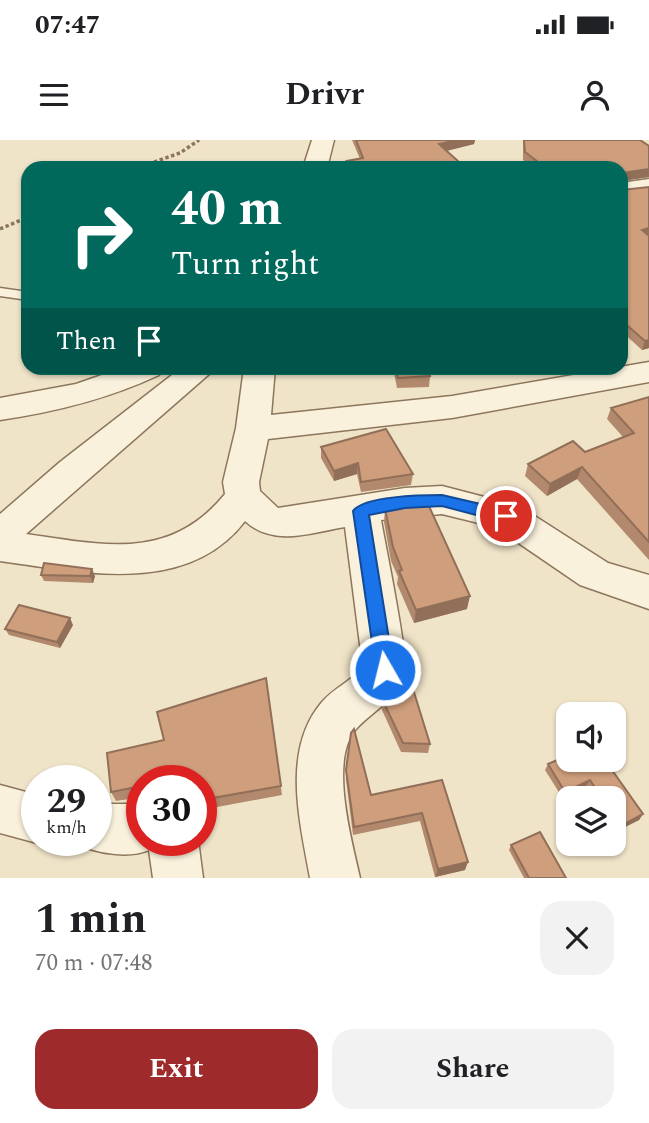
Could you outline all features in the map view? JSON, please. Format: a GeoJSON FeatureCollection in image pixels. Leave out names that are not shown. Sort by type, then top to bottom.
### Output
{"type":"FeatureCollection","features":[{"type":"Feature","properties":{"kind":"street"},"geometry":{"type":"LineString","coordinates":[[317,161],[323,140]]}},
{"type":"Feature","properties":{"kind":"street"},"geometry":{"type":"LineString","coordinates":[[628,189],[649,186]]}},
{"type":"Feature","properties":{"kind":"street"},"geometry":{"type":"LineString","coordinates":[[253,428],[314,424],[489,403],[649,372]]}},
{"type":"Feature","properties":{"kind":"street"},"geometry":{"type":"LineString","coordinates":[[0,410],[86,393],[131,375]]}},
{"type":"Feature","properties":{"kind":"street"},"geometry":{"type":"LineString","coordinates":[[0,537],[31,505],[146,415],[192,375]]}},
{"type":"Feature","properties":{"kind":"street"},"geometry":{"type":"LineString","coordinates":[[258,375],[253,428],[241,482],[243,497],[270,522],[290,522],[405,502],[442,500],[506,516],[594,574],[620,585],[649,592]]}},
{"type":"Feature","properties":{"kind":"street"},"geometry":{"type":"LineString","coordinates":[[0,546],[99,556],[158,557],[208,536],[243,497]]}},
{"type":"Feature","properties":{"kind":"street"},"geometry":{"type":"LineString","coordinates":[[335,878],[322,807],[322,746],[331,723],[376,686],[385,670],[361,511]]}},
{"type":"Feature","properties":{"kind":"street"},"geometry":{"type":"LineString","coordinates":[[0,809],[21,814]]}},
{"type":"Feature","properties":{"kind":"street"},"geometry":{"type":"LineString","coordinates":[[175,856],[178,878]]}},
{"type":"Feature","properties":{"kind":"lane"},"geometry":{"type":"LineString","coordinates":[[0,292],[21,295]]}},
{"type":"Feature","properties":{"kind":"path"},"geometry":{"type":"LineString","coordinates":[[157,161],[180,153],[200,140]]}},
{"type":"Feature","properties":{"kind":"path"},"geometry":{"type":"LineString","coordinates":[[0,229],[21,220]]}},
{"type":"Feature","properties":{"kind":"building"},"geometry":{"type":"Polygon","coordinates":[[[356,140],[457,140],[439,144],[458,161],[347,161],[363,158],[356,140]]]}},
{"type":"Feature","properties":{"kind":"building"},"geometry":{"type":"Polygon","coordinates":[[[524,140],[640,140],[649,146],[649,169],[628,172],[628,161],[537,161],[525,152],[524,140]]]}},
{"type":"Feature","properties":{"kind":"building"},"geometry":{"type":"Polygon","coordinates":[[[649,187],[649,228],[642,230],[649,236],[649,340],[645,341],[628,326],[628,189],[649,187]]]}},
{"type":"Feature","properties":{"kind":"building"},"geometry":{"type":"Polygon","coordinates":[[[397,375],[430,376],[398,378],[397,375]]]}},
{"type":"Feature","properties":{"kind":"building"},"geometry":{"type":"Polygon","coordinates":[[[649,397],[649,542],[582,467],[550,484],[528,464],[573,441],[585,452],[634,433],[611,408],[649,397]]]}},
{"type":"Feature","properties":{"kind":"building"},"geometry":{"type":"Polygon","coordinates":[[[386,429],[413,474],[361,482],[358,463],[334,471],[321,447],[386,429]]]}},
{"type":"Feature","properties":{"kind":"building"},"geometry":{"type":"Polygon","coordinates":[[[428,504],[470,596],[416,610],[399,571],[402,570],[393,547],[385,509],[428,504]]]}},
{"type":"Feature","properties":{"kind":"building"},"geometry":{"type":"Polygon","coordinates":[[[44,563],[92,569],[90,576],[41,575],[44,563]]]}},
{"type":"Feature","properties":{"kind":"building"},"geometry":{"type":"Polygon","coordinates":[[[19,605],[70,618],[57,642],[5,629],[19,605]]]}},
{"type":"Feature","properties":{"kind":"building"},"geometry":{"type":"Polygon","coordinates":[[[266,678],[281,786],[217,797],[217,765],[126,765],[126,789],[112,792],[112,765],[108,765],[107,753],[164,740],[157,712],[266,678]]]}},
{"type":"Feature","properties":{"kind":"building"},"geometry":{"type":"Polygon","coordinates":[[[413,689],[430,744],[403,743],[383,701],[413,689]]]}},
{"type":"Feature","properties":{"kind":"building"},"geometry":{"type":"Polygon","coordinates":[[[354,729],[371,795],[442,780],[468,862],[438,869],[422,813],[354,827],[346,770],[351,733],[354,729]]]}},
{"type":"Feature","properties":{"kind":"building"},"geometry":{"type":"Polygon","coordinates":[[[556,761],[556,772],[613,772],[623,786],[594,786],[590,780],[578,786],[561,786],[548,764],[556,761]]]}},
{"type":"Feature","properties":{"kind":"building"},"geometry":{"type":"Polygon","coordinates":[[[626,790],[643,814],[626,823],[626,790]]]}},
{"type":"Feature","properties":{"kind":"building"},"geometry":{"type":"Polygon","coordinates":[[[540,832],[566,878],[529,878],[511,845],[540,832]]]}},
{"type":"Feature","properties":{"kind":"route"},"geometry":{"type":"LineString","coordinates":[[385,670],[361,511],[405,502],[442,500],[506,516]]}}]}
